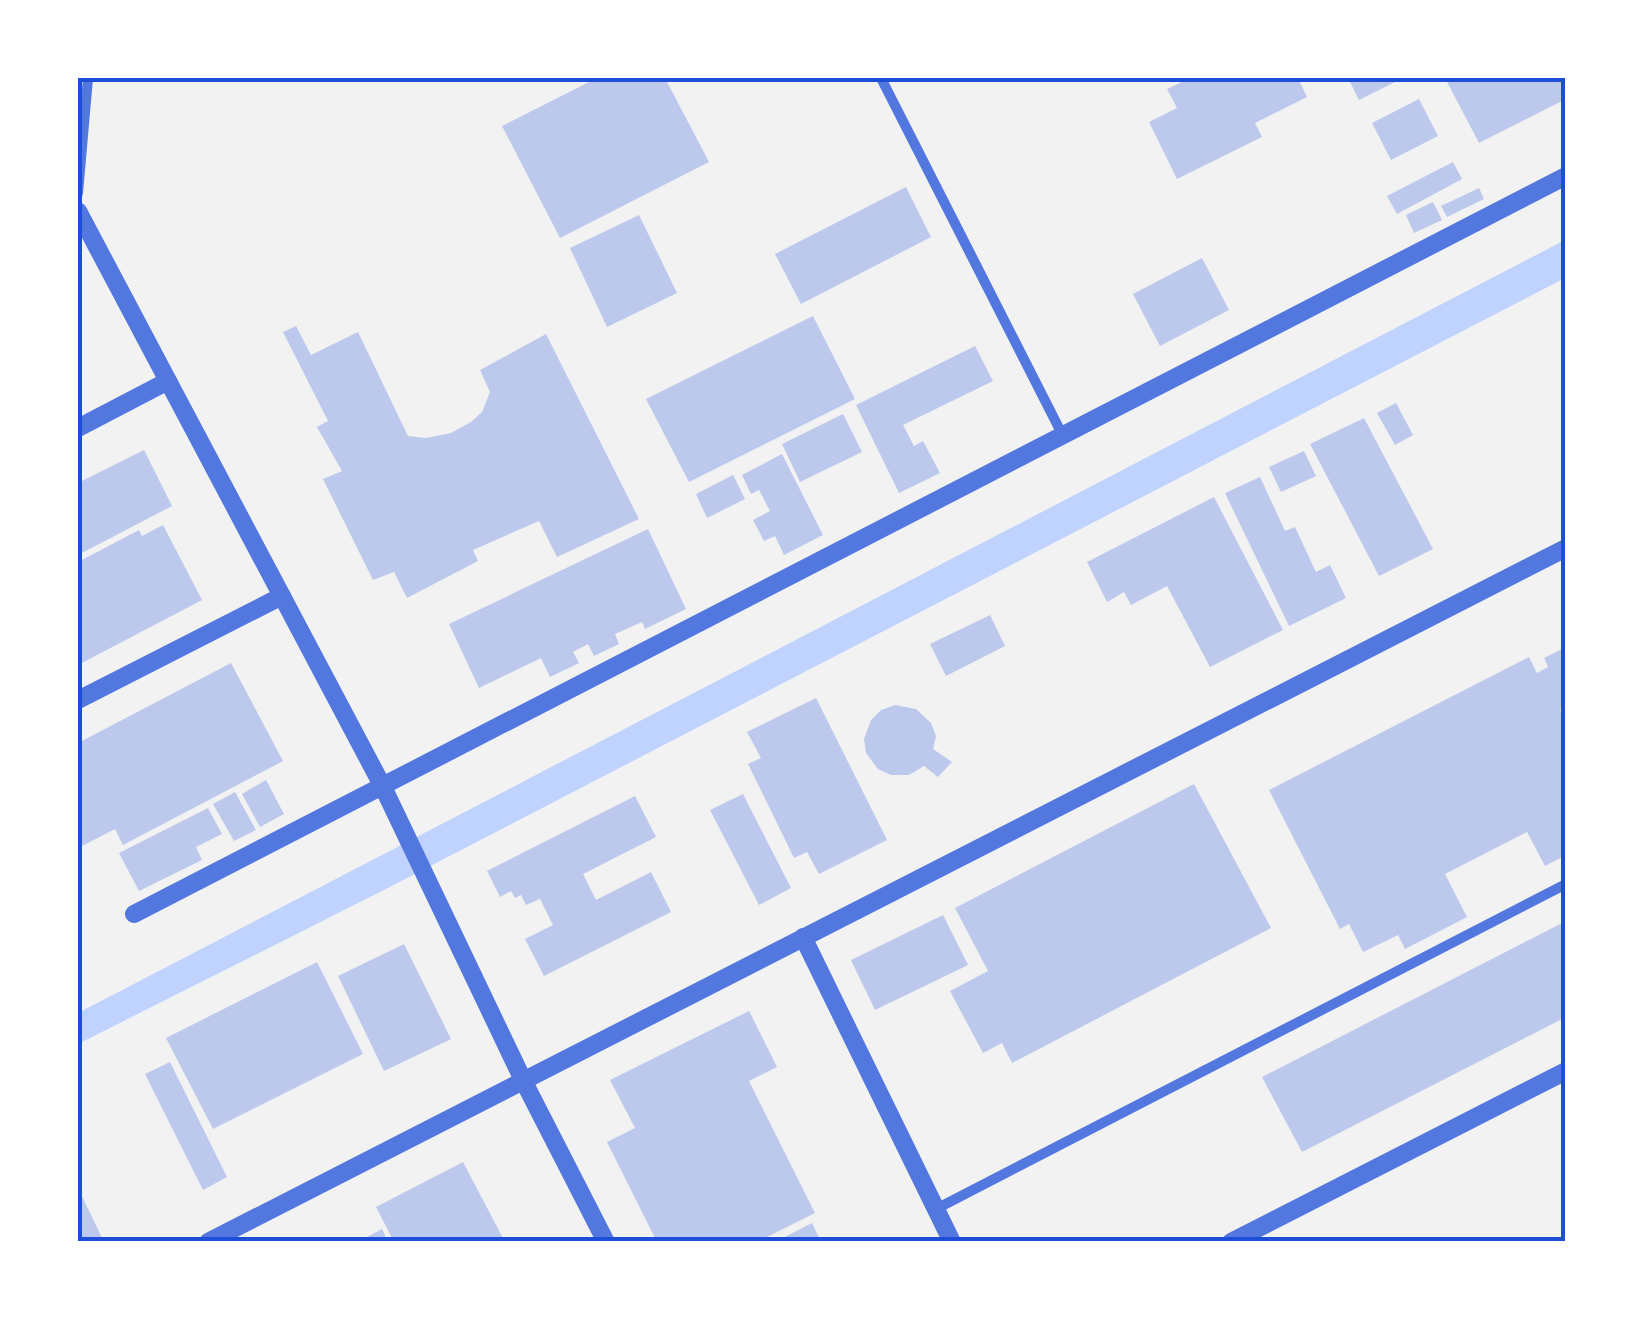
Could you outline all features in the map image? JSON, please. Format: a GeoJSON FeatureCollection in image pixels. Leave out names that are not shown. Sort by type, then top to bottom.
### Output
{"type":"FeatureCollection","features":[{"type":"Feature","properties":{"kind":"street"},"geometry":{"type":"LineString","coordinates":[[78,193],[88,78]]}},
{"type":"Feature","properties":{"kind":"street"},"geometry":{"type":"LineString","coordinates":[[881,78],[1062,434]]}},
{"type":"Feature","properties":{"kind":"street"},"geometry":{"type":"LineString","coordinates":[[134,914],[1566,176]]}},
{"type":"Feature","properties":{"kind":"street"},"geometry":{"type":"LineString","coordinates":[[78,211],[383,787],[523,1080],[606,1242]]}},
{"type":"Feature","properties":{"kind":"street"},"geometry":{"type":"LineString","coordinates":[[78,428],[168,381]]}},
{"type":"Feature","properties":{"kind":"street"},"geometry":{"type":"LineString","coordinates":[[208,1242],[1566,548]]}},
{"type":"Feature","properties":{"kind":"street"},"geometry":{"type":"LineString","coordinates":[[78,700],[282,596]]}},
{"type":"Feature","properties":{"kind":"street"},"geometry":{"type":"LineString","coordinates":[[936,1209],[1566,884]]}},
{"type":"Feature","properties":{"kind":"street"},"geometry":{"type":"LineString","coordinates":[[803,937],[952,1242]]}},
{"type":"Feature","properties":{"kind":"street"},"geometry":{"type":"LineString","coordinates":[[1231,1242],[1566,1071]]}},
{"type":"Feature","properties":{"kind":"water"},"geometry":{"type":"Polygon","coordinates":[[[1565,240],[1565,278],[382,891],[78,1044],[78,1013],[1565,240]]]}},
{"type":"Feature","properties":{"kind":"building"},"geometry":{"type":"Polygon","coordinates":[[[597,78],[665,78],[709,162],[560,238],[502,126],[597,78]]]}},
{"type":"Feature","properties":{"kind":"building"},"geometry":{"type":"Polygon","coordinates":[[[1190,78],[1298,78],[1307,97],[1255,123],[1262,137],[1177,179],[1149,122],[1177,108],[1167,89],[1190,78]]]}},
{"type":"Feature","properties":{"kind":"building"},"geometry":{"type":"Polygon","coordinates":[[[1348,78],[1403,78],[1359,100],[1348,78]]]}},
{"type":"Feature","properties":{"kind":"building"},"geometry":{"type":"Polygon","coordinates":[[[1445,78],[1566,78],[1566,99],[1479,143],[1445,78]]]}},
{"type":"Feature","properties":{"kind":"building"},"geometry":{"type":"Polygon","coordinates":[[[1419,99],[1438,136],[1391,160],[1372,123],[1419,99]]]}},
{"type":"Feature","properties":{"kind":"building"},"geometry":{"type":"Polygon","coordinates":[[[1453,162],[1462,179],[1397,214],[1387,196],[1453,162]]]}},
{"type":"Feature","properties":{"kind":"building"},"geometry":{"type":"Polygon","coordinates":[[[906,187],[931,237],[801,304],[775,254],[906,187]]]}},
{"type":"Feature","properties":{"kind":"building"},"geometry":{"type":"Polygon","coordinates":[[[1479,188],[1484,199],[1447,217],[1441,206],[1479,188]]]}},
{"type":"Feature","properties":{"kind":"building"},"geometry":{"type":"Polygon","coordinates":[[[1433,202],[1442,220],[1414,233],[1406,215],[1433,202]]]}},
{"type":"Feature","properties":{"kind":"building"},"geometry":{"type":"Polygon","coordinates":[[[639,215],[677,293],[607,327],[570,248],[639,215]]]}},
{"type":"Feature","properties":{"kind":"building"},"geometry":{"type":"Polygon","coordinates":[[[1202,258],[1229,310],[1160,346],[1133,294],[1202,258]]]}},
{"type":"Feature","properties":{"kind":"building"},"geometry":{"type":"Polygon","coordinates":[[[813,316],[855,399],[689,482],[646,399],[813,316]]]}},
{"type":"Feature","properties":{"kind":"building"},"geometry":{"type":"Polygon","coordinates":[[[296,326],[311,355],[358,332],[408,436],[426,438],[451,433],[471,422],[482,412],[490,392],[480,370],[546,334],[639,519],[557,557],[539,521],[473,550],[478,561],[407,598],[394,572],[373,580],[323,479],[342,471],[317,427],[328,421],[283,332],[296,326]]]}},
{"type":"Feature","properties":{"kind":"building"},"geometry":{"type":"Polygon","coordinates":[[[975,346],[993,381],[903,425],[914,446],[923,441],[940,473],[899,493],[856,405],[975,346]]]}},
{"type":"Feature","properties":{"kind":"building"},"geometry":{"type":"Polygon","coordinates":[[[1396,403],[1413,435],[1395,445],[1377,413],[1396,403]]]}},
{"type":"Feature","properties":{"kind":"building"},"geometry":{"type":"Polygon","coordinates":[[[843,414],[862,452],[800,482],[782,444],[843,414]]]}},
{"type":"Feature","properties":{"kind":"building"},"geometry":{"type":"Polygon","coordinates":[[[1364,418],[1433,549],[1379,576],[1310,444],[1364,418]]]}},
{"type":"Feature","properties":{"kind":"building"},"geometry":{"type":"Polygon","coordinates":[[[144,450],[172,506],[78,555],[78,483],[144,450]]]}},
{"type":"Feature","properties":{"kind":"building"},"geometry":{"type":"Polygon","coordinates":[[[1304,451],[1316,476],[1281,492],[1269,467],[1304,451]]]}},
{"type":"Feature","properties":{"kind":"building"},"geometry":{"type":"Polygon","coordinates":[[[782,454],[823,535],[784,555],[775,536],[764,541],[753,520],[770,511],[759,490],[751,494],[742,475],[782,454]]]}},
{"type":"Feature","properties":{"kind":"building"},"geometry":{"type":"Polygon","coordinates":[[[733,475],[745,499],[707,518],[696,494],[733,475]]]}},
{"type":"Feature","properties":{"kind":"building"},"geometry":{"type":"Polygon","coordinates":[[[1260,477],[1285,531],[1295,527],[1316,572],[1330,565],[1346,598],[1289,626],[1225,493],[1260,477]]]}},
{"type":"Feature","properties":{"kind":"building"},"geometry":{"type":"Polygon","coordinates":[[[1214,497],[1283,630],[1210,667],[1167,586],[1131,605],[1124,592],[1107,602],[1087,562],[1214,497]]]}},
{"type":"Feature","properties":{"kind":"building"},"geometry":{"type":"Polygon","coordinates":[[[163,525],[202,600],[78,665],[78,562],[139,530],[142,536],[163,525]]]}},
{"type":"Feature","properties":{"kind":"building"},"geometry":{"type":"Polygon","coordinates":[[[648,529],[686,609],[645,629],[642,622],[615,634],[619,644],[594,656],[588,644],[573,652],[579,663],[550,677],[541,658],[479,688],[449,624],[648,529]]]}},
{"type":"Feature","properties":{"kind":"building"},"geometry":{"type":"Polygon","coordinates":[[[990,615],[1005,646],[946,676],[930,644],[990,615]]]}},
{"type":"Feature","properties":{"kind":"building"},"geometry":{"type":"Polygon","coordinates":[[[1566,647],[1566,707],[1560,710],[1566,720],[1566,855],[1545,866],[1527,832],[1445,874],[1467,917],[1405,949],[1398,935],[1363,952],[1349,924],[1340,929],[1269,790],[1529,657],[1537,673],[1548,667],[1544,658],[1566,647]]]}},
{"type":"Feature","properties":{"kind":"building"},"geometry":{"type":"Polygon","coordinates":[[[231,663],[283,761],[123,845],[115,829],[78,848],[78,743],[231,663]]]}},
{"type":"Feature","properties":{"kind":"building"},"geometry":{"type":"Polygon","coordinates":[[[816,698],[887,840],[819,874],[807,852],[794,858],[748,764],[761,758],[747,732],[816,698]]]}},
{"type":"Feature","properties":{"kind":"building"},"geometry":{"type":"Polygon","coordinates":[[[895,705],[916,709],[931,723],[936,736],[933,749],[952,762],[938,777],[924,766],[909,775],[891,775],[878,769],[866,753],[864,739],[871,720],[881,710],[895,705]]]}},
{"type":"Feature","properties":{"kind":"building"},"geometry":{"type":"Polygon","coordinates":[[[266,780],[284,814],[260,827],[242,794],[266,780]]]}},
{"type":"Feature","properties":{"kind":"building"},"geometry":{"type":"Polygon","coordinates":[[[1194,784],[1271,928],[1012,1063],[1002,1043],[983,1053],[950,991],[988,971],[955,908],[1194,784]]]}},
{"type":"Feature","properties":{"kind":"building"},"geometry":{"type":"Polygon","coordinates":[[[235,792],[256,830],[234,841],[213,804],[235,792]]]}},
{"type":"Feature","properties":{"kind":"building"},"geometry":{"type":"Polygon","coordinates":[[[743,794],[791,888],[759,905],[710,810],[743,794]]]}},
{"type":"Feature","properties":{"kind":"building"},"geometry":{"type":"Polygon","coordinates":[[[635,796],[656,837],[583,874],[596,900],[651,872],[671,912],[544,976],[525,939],[553,925],[540,899],[526,905],[521,895],[515,898],[511,891],[500,897],[487,871],[635,796]]]}},
{"type":"Feature","properties":{"kind":"building"},"geometry":{"type":"Polygon","coordinates":[[[208,808],[222,834],[196,847],[202,860],[139,891],[119,853],[208,808]]]}},
{"type":"Feature","properties":{"kind":"building"},"geometry":{"type":"Polygon","coordinates":[[[943,915],[968,965],[875,1010],[851,960],[943,915]]]}},
{"type":"Feature","properties":{"kind":"building"},"geometry":{"type":"Polygon","coordinates":[[[1566,921],[1566,1017],[1302,1152],[1262,1077],[1566,921]]]}},
{"type":"Feature","properties":{"kind":"building"},"geometry":{"type":"Polygon","coordinates":[[[404,944],[451,1039],[384,1071],[338,976],[404,944]]]}},
{"type":"Feature","properties":{"kind":"building"},"geometry":{"type":"Polygon","coordinates":[[[317,962],[363,1054],[213,1129],[166,1038],[317,962]]]}},
{"type":"Feature","properties":{"kind":"building"},"geometry":{"type":"Polygon","coordinates":[[[749,1011],[777,1067],[749,1081],[815,1213],[757,1242],[657,1242],[607,1142],[635,1128],[610,1080],[749,1011]]]}},
{"type":"Feature","properties":{"kind":"building"},"geometry":{"type":"Polygon","coordinates":[[[170,1062],[227,1177],[203,1190],[145,1074],[170,1062]]]}},
{"type":"Feature","properties":{"kind":"building"},"geometry":{"type":"Polygon","coordinates":[[[463,1162],[505,1242],[394,1242],[376,1207],[463,1162]]]}},
{"type":"Feature","properties":{"kind":"building"},"geometry":{"type":"Polygon","coordinates":[[[78,1188],[104,1242],[78,1242],[78,1188]]]}},
{"type":"Feature","properties":{"kind":"building"},"geometry":{"type":"Polygon","coordinates":[[[812,1223],[821,1242],[775,1242],[812,1223]]]}},
{"type":"Feature","properties":{"kind":"building"},"geometry":{"type":"Polygon","coordinates":[[[382,1229],[388,1242],[358,1242],[382,1229]]]}}]}
